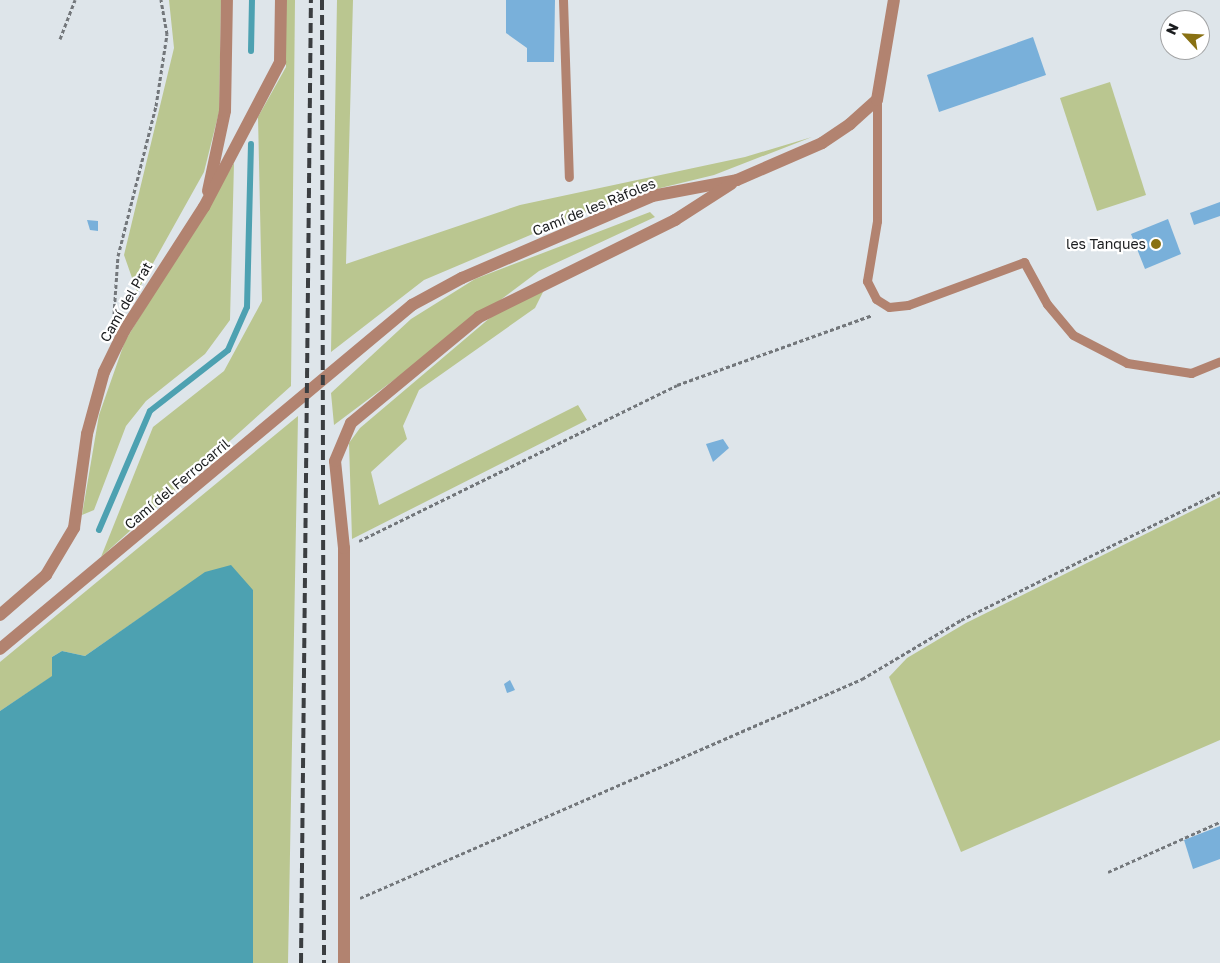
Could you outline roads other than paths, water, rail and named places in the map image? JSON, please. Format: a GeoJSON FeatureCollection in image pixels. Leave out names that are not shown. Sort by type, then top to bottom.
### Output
{"type":"FeatureCollection","features":[{"type":"Feature","properties":{"kind":"street"},"geometry":{"type":"LineString","coordinates":[[204,207],[225,111],[227,0]]}},
{"type":"Feature","properties":{"kind":"street","name":"Camí del Prat"},"geometry":{"type":"LineString","coordinates":[[0,615],[46,575],[74,528],[87,434],[104,372],[124,331],[204,207],[280,62],[281,0]]}},
{"type":"Feature","properties":{"kind":"street"},"geometry":{"type":"LineString","coordinates":[[877,100],[894,0]]}},
{"type":"Feature","properties":{"kind":"street","name":"Camí de les Ràfoles"},"geometry":{"type":"LineString","coordinates":[[370,338],[412,305],[462,278],[652,196],[737,180],[822,143],[877,100]]}},
{"type":"Feature","properties":{"kind":"street"},"geometry":{"type":"LineString","coordinates":[[344,963],[344,548],[335,461],[351,423],[479,317],[675,220],[737,180]]}},
{"type":"Feature","properties":{"kind":"street","name":"Camí del Ferrocarril"},"geometry":{"type":"LineString","coordinates":[[0,649],[261,432],[370,338]]}},
{"type":"Feature","properties":{"kind":"lane"},"geometry":{"type":"LineString","coordinates":[[563,0],[569,177]]}},
{"type":"Feature","properties":{"kind":"lane"},"geometry":{"type":"LineString","coordinates":[[877,100],[877,221],[868,281],[876,299],[888,307],[908,305],[1024,262],[1047,304],[1073,335],[1127,363],[1191,372],[1220,361]]}},
{"type":"Feature","properties":{"kind":"water"},"geometry":{"type":"Polygon","coordinates":[[[231,565],[253,590],[253,963],[0,963],[0,711],[52,676],[52,657],[62,651],[85,656],[205,572],[231,565]]]}},
{"type":"Feature","properties":{"kind":"waterway"},"geometry":{"type":"LineString","coordinates":[[251,51],[252,0]]}},
{"type":"Feature","properties":{"kind":"waterway"},"geometry":{"type":"LineString","coordinates":[[99,530],[150,411],[228,350],[247,307],[251,144]]}},
{"type":"Feature","properties":{"kind":"railway"},"geometry":{"type":"LineString","coordinates":[[301,963],[311,0]]}},
{"type":"Feature","properties":{"kind":"railway"},"geometry":{"type":"LineString","coordinates":[[322,0],[324,963]]}},
{"type":"Feature","properties":{"kind":"place","name":"les Tanques"},"geometry":{"type":"Point","coordinates":[1156,244]}}]}
